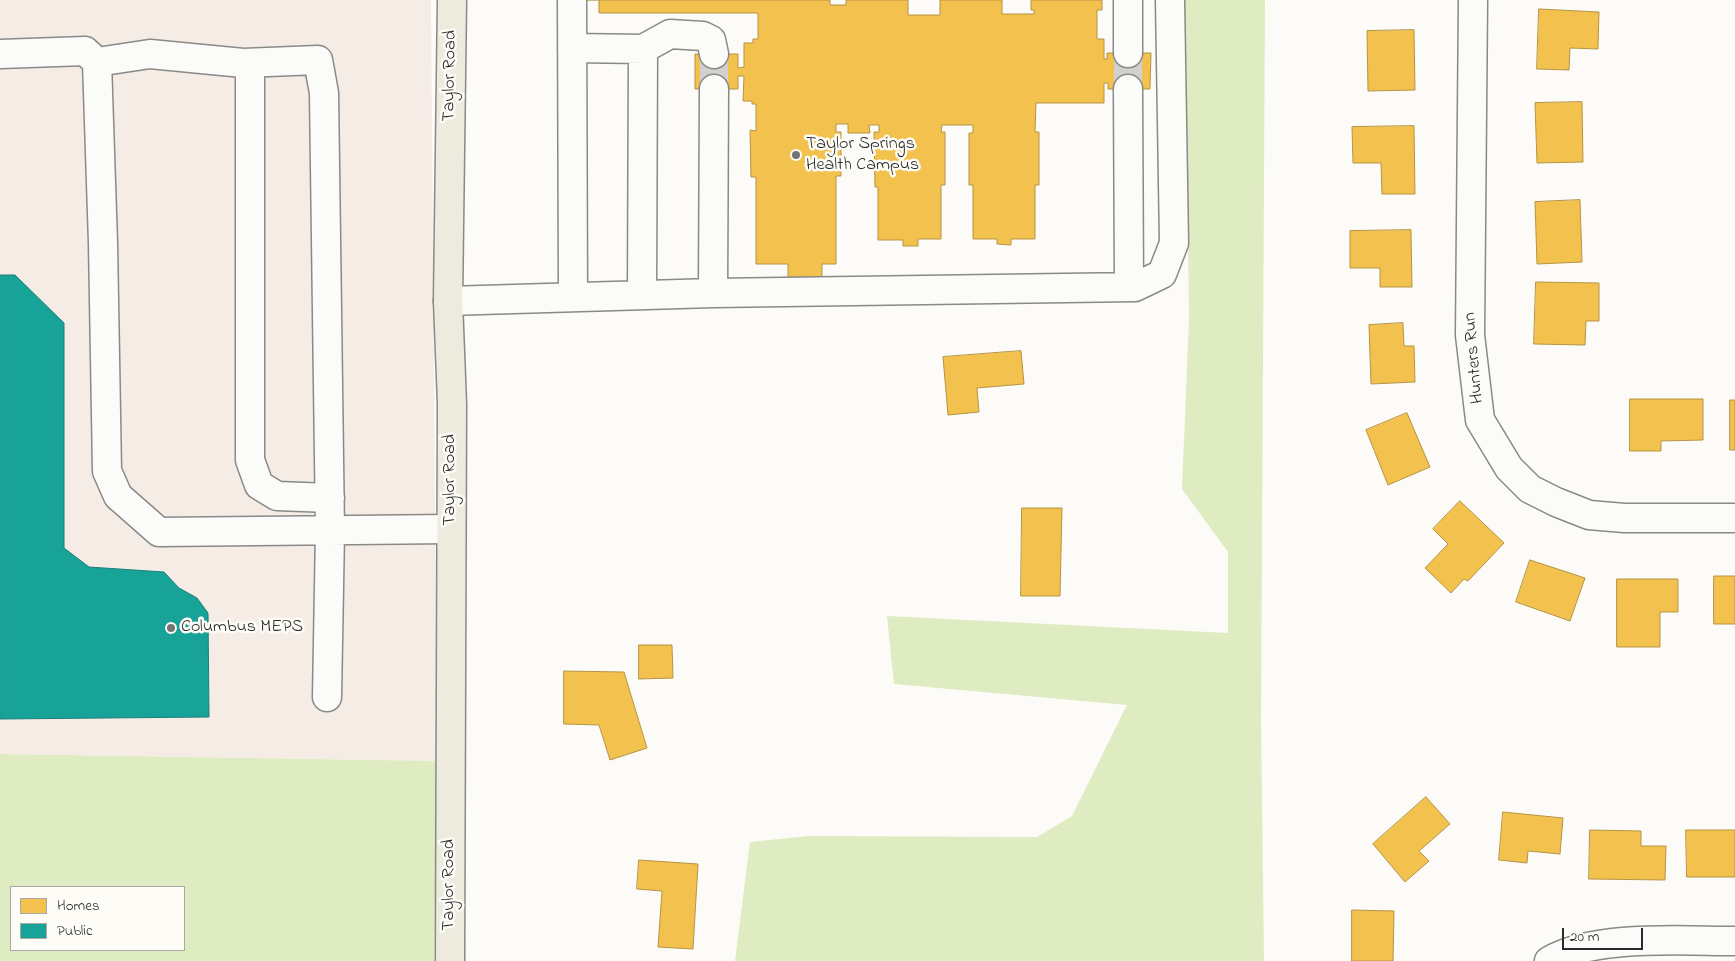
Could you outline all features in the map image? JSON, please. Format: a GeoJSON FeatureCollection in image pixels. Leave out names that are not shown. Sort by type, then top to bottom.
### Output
{"type":"FeatureCollection","features":[{"type":"Feature","properties":{"kind":"main road","name":"Taylor Road"},"geometry":{"type":"LineString","coordinates":[[450,961],[452,404],[448,300],[452,0]]}},
{"type":"Feature","properties":{"kind":"street"},"geometry":{"type":"LineString","coordinates":[[572,0],[573,297]]}},
{"type":"Feature","properties":{"kind":"street"},"geometry":{"type":"LineString","coordinates":[[1128,0],[1128,53]]}},
{"type":"Feature","properties":{"kind":"street"},"geometry":{"type":"LineString","coordinates":[[448,300],[1135,287],[1162,274],[1174,243],[1170,0]]}},
{"type":"Feature","properties":{"kind":"street","name":"Hunters Run"},"geometry":{"type":"LineString","coordinates":[[1473,0],[1470,335],[1480,420],[1509,468],[1530,489],[1589,515],[1624,518],[1735,518]]}},
{"type":"Feature","properties":{"kind":"street"},"geometry":{"type":"LineString","coordinates":[[572,48],[643,48],[670,34],[703,36],[711,40],[714,54]]}},
{"type":"Feature","properties":{"kind":"street"},"geometry":{"type":"LineString","coordinates":[[642,295],[643,48]]}},
{"type":"Feature","properties":{"kind":"street"},"geometry":{"type":"LineString","coordinates":[[0,54],[85,51],[97,62],[104,253],[107,471],[118,496],[159,532],[451,529]]}},
{"type":"Feature","properties":{"kind":"street"},"geometry":{"type":"LineString","coordinates":[[97,62],[150,54],[250,62],[318,60],[324,93],[330,498],[326,698]]}},
{"type":"Feature","properties":{"kind":"street"},"geometry":{"type":"LineString","coordinates":[[250,62],[250,460],[259,484],[277,496],[330,498]]}},
{"type":"Feature","properties":{"kind":"street"},"geometry":{"type":"LineString","coordinates":[[713,294],[714,89]]}},
{"type":"Feature","properties":{"kind":"street"},"geometry":{"type":"LineString","coordinates":[[1128,89],[1129,287]]}},
{"type":"Feature","properties":{"kind":"street"},"geometry":{"type":"LineString","coordinates":[[1549,961],[1560,954],[1614,942],[1735,941]]}},
{"type":"Feature","properties":{"kind":"shaded area"},"geometry":{"type":"Polygon","coordinates":[[[0,0],[431,0],[437,761],[0,754],[0,0]]]}},
{"type":"Feature","properties":{"kind":"green space"},"geometry":{"type":"Polygon","coordinates":[[[1185,0],[1265,0],[1261,719],[1264,961],[735,961],[750,842],[808,836],[1037,837],[1072,816],[1127,705],[894,684],[887,616],[1228,633],[1228,552],[1182,489],[1189,319],[1185,0]]]}},
{"type":"Feature","properties":{"kind":"green space"},"geometry":{"type":"Polygon","coordinates":[[[0,754],[437,761],[434,961],[0,961],[0,754]]]}},
{"type":"Feature","properties":{"kind":"building: Homes","name":"Taylor Springs Health Campus"},"geometry":{"type":"Polygon","coordinates":[[[599,0],[830,0],[830,5],[846,5],[846,0],[908,0],[908,15],[940,15],[940,0],[1002,0],[1002,14],[1034,14],[1034,10],[1031,10],[1031,0],[1102,0],[1102,10],[1097,10],[1097,39],[1104,39],[1104,59],[1107,59],[1107,53],[1151,53],[1150,89],[1108,89],[1108,83],[1104,83],[1104,103],[1036,103],[1035,132],[1039,132],[1039,185],[1035,185],[1035,239],[1011,239],[1011,245],[997,244],[997,239],[973,239],[973,185],[969,185],[969,133],[973,133],[973,125],[942,125],[941,132],[945,132],[945,185],[941,185],[941,239],[918,239],[918,246],[903,246],[903,240],[878,240],[878,187],[875,187],[874,132],[879,132],[879,125],[869,125],[870,133],[848,133],[848,124],[836,124],[836,132],[841,132],[841,176],[836,176],[836,264],[822,264],[822,280],[788,280],[788,264],[756,264],[756,177],[751,177],[750,130],[756,131],[756,104],[752,104],[752,101],[743,101],[744,76],[738,76],[738,89],[695,89],[695,54],[738,54],[738,68],[744,67],[744,43],[753,43],[753,39],[758,39],[758,13],[599,13],[599,0]]]}},
{"type":"Feature","properties":{"kind":"building: Homes"},"geometry":{"type":"Polygon","coordinates":[[[1539,9],[1599,12],[1598,49],[1570,48],[1569,70],[1537,69],[1539,9]]]}},
{"type":"Feature","properties":{"kind":"building: Homes"},"geometry":{"type":"Polygon","coordinates":[[[1414,30],[1415,90],[1368,91],[1367,31],[1414,30]]]}},
{"type":"Feature","properties":{"kind":"building: Homes"},"geometry":{"type":"Polygon","coordinates":[[[1582,102],[1583,162],[1537,163],[1535,103],[1582,102]]]}},
{"type":"Feature","properties":{"kind":"building: Homes"},"geometry":{"type":"Polygon","coordinates":[[[1414,126],[1415,194],[1382,194],[1381,163],[1353,163],[1352,127],[1414,126]]]}},
{"type":"Feature","properties":{"kind":"building: Homes"},"geometry":{"type":"Polygon","coordinates":[[[1580,200],[1582,262],[1537,264],[1535,202],[1580,200]]]}},
{"type":"Feature","properties":{"kind":"building: Homes"},"geometry":{"type":"Polygon","coordinates":[[[1411,230],[1412,287],[1380,287],[1380,268],[1350,268],[1350,231],[1411,230]]]}},
{"type":"Feature","properties":{"kind":"building: Homes"},"geometry":{"type":"Polygon","coordinates":[[[1536,282],[1599,283],[1599,321],[1586,321],[1585,345],[1534,344],[1536,282]]]}},
{"type":"Feature","properties":{"kind":"building: Homes"},"geometry":{"type":"Polygon","coordinates":[[[1403,323],[1404,346],[1414,346],[1415,382],[1371,384],[1369,325],[1403,323]]]}},
{"type":"Feature","properties":{"kind":"building: Homes"},"geometry":{"type":"Polygon","coordinates":[[[1021,351],[1024,384],[977,388],[979,412],[948,415],[943,357],[1021,351]]]}},
{"type":"Feature","properties":{"kind":"building: Homes"},"geometry":{"type":"Polygon","coordinates":[[[1630,399],[1703,399],[1703,440],[1661,441],[1661,451],[1630,451],[1630,399]]]}},
{"type":"Feature","properties":{"kind":"building: Homes"},"geometry":{"type":"Polygon","coordinates":[[[1730,400],[1735,400],[1735,450],[1730,450],[1730,400]]]}},
{"type":"Feature","properties":{"kind":"building: Homes"},"geometry":{"type":"Polygon","coordinates":[[[1407,413],[1430,467],[1388,485],[1366,430],[1407,413]]]}},
{"type":"Feature","properties":{"kind":"building: Homes"},"geometry":{"type":"Polygon","coordinates":[[[1460,501],[1504,543],[1468,581],[1464,579],[1451,593],[1425,568],[1448,544],[1433,529],[1460,501]]]}},
{"type":"Feature","properties":{"kind":"building: Homes"},"geometry":{"type":"Polygon","coordinates":[[[1022,508],[1062,508],[1060,596],[1021,596],[1022,508]]]}},
{"type":"Feature","properties":{"kind":"building: Homes"},"geometry":{"type":"Polygon","coordinates":[[[1530,560],[1585,578],[1570,621],[1516,602],[1530,560]]]}},
{"type":"Feature","properties":{"kind":"building: Homes"},"geometry":{"type":"Polygon","coordinates":[[[1714,576],[1735,576],[1735,624],[1714,624],[1714,576]]]}},
{"type":"Feature","properties":{"kind":"building: Homes"},"geometry":{"type":"Polygon","coordinates":[[[1617,579],[1678,579],[1678,612],[1660,612],[1660,647],[1617,647],[1617,579]]]}},
{"type":"Feature","properties":{"kind":"building: Homes"},"geometry":{"type":"Polygon","coordinates":[[[639,645],[672,645],[673,678],[639,679],[639,645]]]}},
{"type":"Feature","properties":{"kind":"building: Homes"},"geometry":{"type":"Polygon","coordinates":[[[564,671],[624,672],[647,748],[610,760],[599,725],[564,724],[564,671]]]}},
{"type":"Feature","properties":{"kind":"building: Homes"},"geometry":{"type":"Polygon","coordinates":[[[1426,797],[1450,824],[1419,851],[1429,861],[1405,882],[1373,844],[1426,797]]]}},
{"type":"Feature","properties":{"kind":"building: Homes"},"geometry":{"type":"Polygon","coordinates":[[[1503,812],[1563,818],[1560,854],[1528,851],[1527,863],[1499,860],[1503,812]]]}},
{"type":"Feature","properties":{"kind":"building: Homes"},"geometry":{"type":"Polygon","coordinates":[[[1590,830],[1641,831],[1641,846],[1666,846],[1665,880],[1589,879],[1590,830]]]}},
{"type":"Feature","properties":{"kind":"building: Homes"},"geometry":{"type":"Polygon","coordinates":[[[1686,830],[1735,830],[1735,877],[1687,877],[1686,830]]]}},
{"type":"Feature","properties":{"kind":"building: Homes"},"geometry":{"type":"Polygon","coordinates":[[[639,860],[698,864],[693,949],[658,947],[662,891],[637,889],[639,860]]]}},
{"type":"Feature","properties":{"kind":"building: Homes"},"geometry":{"type":"Polygon","coordinates":[[[1352,910],[1394,911],[1393,961],[1352,961],[1352,910]]]}},
{"type":"Feature","properties":{"kind":"building: Public"},"geometry":{"type":"Polygon","coordinates":[[[0,275],[15,275],[64,323],[64,548],[89,567],[164,572],[179,588],[197,598],[208,613],[209,717],[0,719],[0,275]]]}},
{"type":"Feature","properties":{"kind":"tunnel"},"geometry":{"type":"LineString","coordinates":[[1128,53],[1128,89]]}},
{"type":"Feature","properties":{"kind":"tunnel"},"geometry":{"type":"LineString","coordinates":[[714,54],[714,89]]}},
{"type":"Feature","properties":{"kind":"place","name":"Taylor Springs Health Campus"},"geometry":{"type":"Point","coordinates":[796,155]}},
{"type":"Feature","properties":{"kind":"place","name":"Columbus MEPS"},"geometry":{"type":"Point","coordinates":[171,628]}}]}
